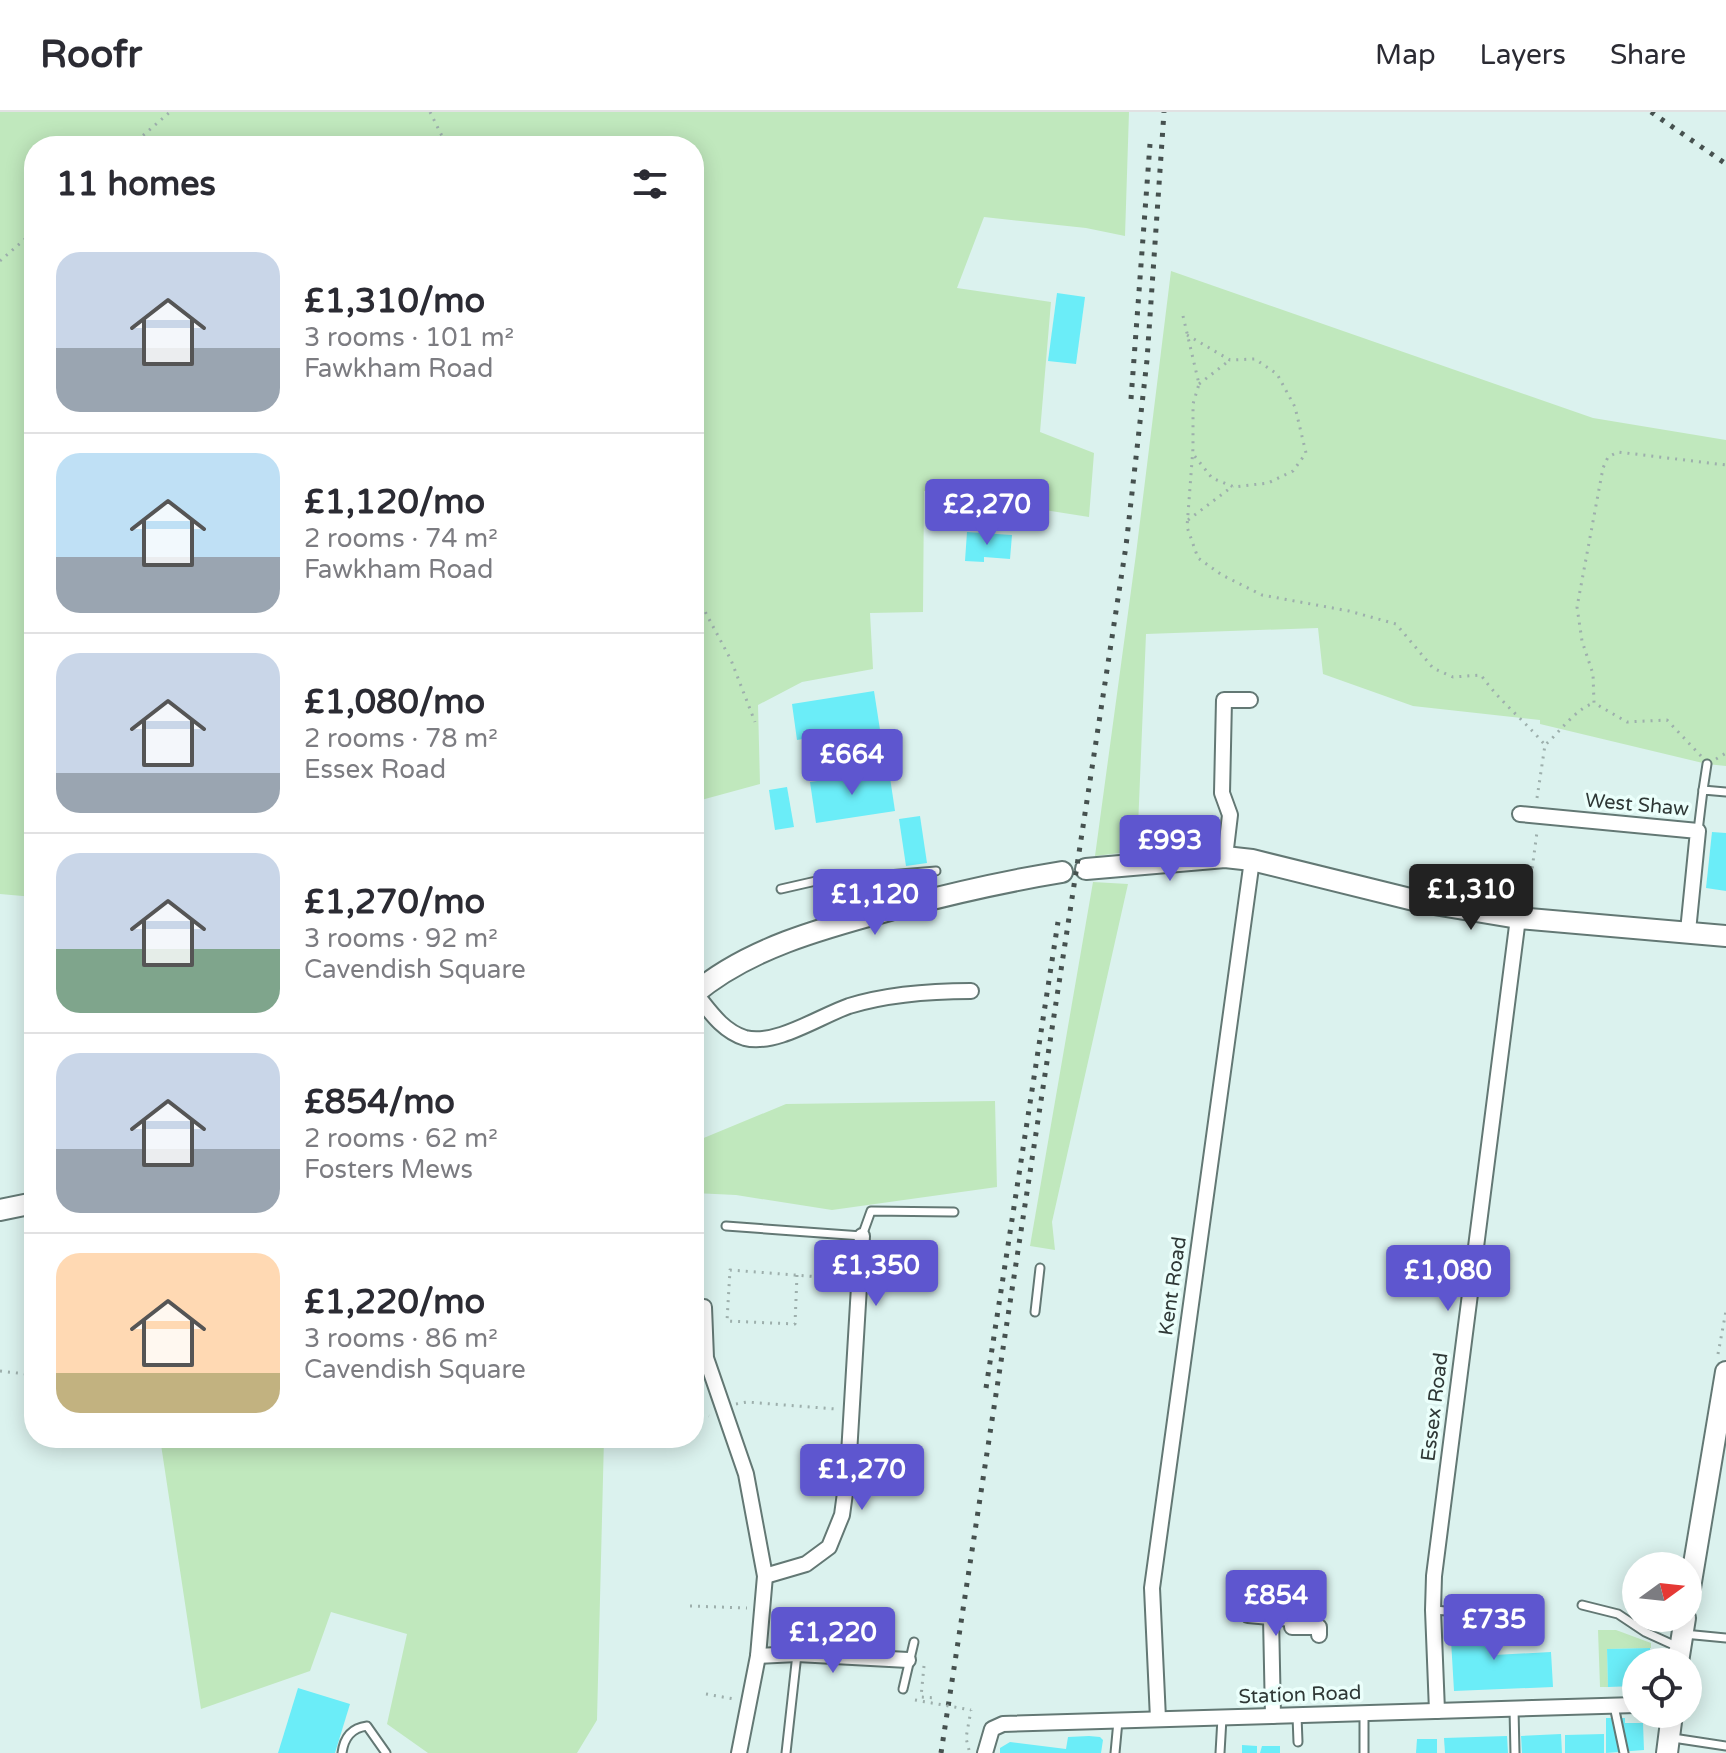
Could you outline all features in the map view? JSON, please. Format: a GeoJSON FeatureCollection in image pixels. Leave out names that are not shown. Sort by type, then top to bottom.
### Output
{"type":"FeatureCollection","features":[{"type":"Feature","properties":{"kind":"street"},"geometry":{"type":"LineString","coordinates":[[1225,857],[1230,815],[1222,793],[1224,700],[1250,700]]}},
{"type":"Feature","properties":{"kind":"street","name":"West Shaw"},"geometry":{"type":"LineString","coordinates":[[1531,816],[1698,831],[1688,931]]}},
{"type":"Feature","properties":{"kind":"street"},"geometry":{"type":"LineString","coordinates":[[1086,869],[1225,857],[1252,860],[1422,902],[1522,918],[1726,936]]}},
{"type":"Feature","properties":{"kind":"street","name":"Kent Road"},"geometry":{"type":"LineString","coordinates":[[1158,1719],[1152,1588],[1252,860]]}},
{"type":"Feature","properties":{"kind":"street"},"geometry":{"type":"LineString","coordinates":[[704,986],[715,976],[783,944],[857,919],[958,892],[1062,872]]}},
{"type":"Feature","properties":{"kind":"street","name":"Essex Road"},"geometry":{"type":"LineString","coordinates":[[1437,1711],[1433,1610],[1435,1567],[1522,918]]}},
{"type":"Feature","properties":{"kind":"street"},"geometry":{"type":"LineString","coordinates":[[704,1004],[731,1033],[748,1039],[766,1039],[851,1006],[927,991],[971,991]]}},
{"type":"Feature","properties":{"kind":"street"},"geometry":{"type":"LineString","coordinates":[[0,1210],[24,1205]]}},
{"type":"Feature","properties":{"kind":"street"},"geometry":{"type":"LineString","coordinates":[[765,1576],[806,1564],[829,1547],[842,1515],[852,1411],[862,1236]]}},
{"type":"Feature","properties":{"kind":"street"},"geometry":{"type":"LineString","coordinates":[[704,1307],[706,1358],[720,1406],[746,1474],[765,1576],[758,1656],[739,1753]]}},
{"type":"Feature","properties":{"kind":"street"},"geometry":{"type":"LineString","coordinates":[[1696,1552],[1726,1372]]}},
{"type":"Feature","properties":{"kind":"street"},"geometry":{"type":"LineString","coordinates":[[1248,1615],[1292,1619],[1292,1627],[1319,1627],[1319,1635]]}},
{"type":"Feature","properties":{"kind":"street"},"geometry":{"type":"LineString","coordinates":[[1271,1617],[1273,1716]]}},
{"type":"Feature","properties":{"kind":"street"},"geometry":{"type":"LineString","coordinates":[[758,1656],[797,1654],[908,1660]]}},
{"type":"Feature","properties":{"kind":"street","name":"Station Road"},"geometry":{"type":"LineString","coordinates":[[985,1753],[992,1729],[1003,1724],[1622,1706]]}},
{"type":"Feature","properties":{"kind":"lane"},"geometry":{"type":"LineString","coordinates":[[1698,831],[1707,764]]}},
{"type":"Feature","properties":{"kind":"lane"},"geometry":{"type":"LineString","coordinates":[[1703,790],[1726,792]]}},
{"type":"Feature","properties":{"kind":"lane"},"geometry":{"type":"LineString","coordinates":[[781,889],[816,881],[936,871]]}},
{"type":"Feature","properties":{"kind":"lane"},"geometry":{"type":"LineString","coordinates":[[726,1226],[862,1236],[871,1211],[954,1212]]}},
{"type":"Feature","properties":{"kind":"lane"},"geometry":{"type":"LineString","coordinates":[[1035,1312],[1040,1268]]}},
{"type":"Feature","properties":{"kind":"lane"},"geometry":{"type":"LineString","coordinates":[[1582,1605],[1618,1614],[1645,1632],[1681,1640],[1726,1638]]}},
{"type":"Feature","properties":{"kind":"lane"},"geometry":{"type":"LineString","coordinates":[[1433,1610],[1509,1615],[1512,1617],[1512,1636]]}},
{"type":"Feature","properties":{"kind":"lane"},"geometry":{"type":"LineString","coordinates":[[903,1689],[914,1642]]}},
{"type":"Feature","properties":{"kind":"lane"},"geometry":{"type":"LineString","coordinates":[[786,1753],[797,1654]]}},
{"type":"Feature","properties":{"kind":"lane"},"geometry":{"type":"LineString","coordinates":[[1614,1706],[1624,1753]]}},
{"type":"Feature","properties":{"kind":"lane"},"geometry":{"type":"LineString","coordinates":[[1514,1709],[1515,1753]]}},
{"type":"Feature","properties":{"kind":"lane"},"geometry":{"type":"LineString","coordinates":[[1364,1712],[1364,1753]]}},
{"type":"Feature","properties":{"kind":"lane"},"geometry":{"type":"LineString","coordinates":[[1297,1715],[1298,1742]]}},
{"type":"Feature","properties":{"kind":"lane"},"geometry":{"type":"LineString","coordinates":[[1220,1753],[1222,1718]]}},
{"type":"Feature","properties":{"kind":"lane"},"geometry":{"type":"LineString","coordinates":[[1115,1753],[1118,1721]]}},
{"type":"Feature","properties":{"kind":"lane"},"geometry":{"type":"LineString","coordinates":[[342,1753],[344,1742],[351,1733],[357,1727],[367,1726],[386,1753]]}},
{"type":"Feature","properties":{"kind":"lane"},"geometry":{"type":"LineString","coordinates":[[1668,1746],[1726,1746]]}},
{"type":"Feature","properties":{"kind":"path"},"geometry":{"type":"LineString","coordinates":[[142,136],[170,112]]}},
{"type":"Feature","properties":{"kind":"path"},"geometry":{"type":"LineString","coordinates":[[430,112],[442,136]]}},
{"type":"Feature","properties":{"kind":"path"},"geometry":{"type":"LineString","coordinates":[[0,261],[24,240]]}},
{"type":"Feature","properties":{"kind":"path"},"geometry":{"type":"LineString","coordinates":[[1183,316],[1199,384],[1193,404],[1193,454],[1187,520],[1198,558],[1222,575],[1262,595],[1349,611],[1396,624],[1433,668],[1453,677],[1481,675],[1497,697],[1525,721],[1545,745]]}},
{"type":"Feature","properties":{"kind":"path"},"geometry":{"type":"LineString","coordinates":[[1187,335],[1230,360],[1255,359],[1277,374],[1295,407],[1306,453],[1293,471],[1268,483],[1233,486],[1212,478],[1193,454]]}},
{"type":"Feature","properties":{"kind":"path"},"geometry":{"type":"LineString","coordinates":[[1199,384],[1230,360]]}},
{"type":"Feature","properties":{"kind":"path"},"geometry":{"type":"LineString","coordinates":[[1594,703],[1595,686],[1578,622],[1577,599],[1603,468],[1608,457],[1618,452],[1726,465]]}},
{"type":"Feature","properties":{"kind":"path"},"geometry":{"type":"LineString","coordinates":[[1187,520],[1233,486]]}},
{"type":"Feature","properties":{"kind":"path"},"geometry":{"type":"LineString","coordinates":[[704,610],[731,660],[755,722]]}},
{"type":"Feature","properties":{"kind":"path"},"geometry":{"type":"LineString","coordinates":[[1522,918],[1531,816],[1545,745],[1563,730],[1583,706],[1594,703],[1627,722],[1667,720],[1685,736],[1707,764]]}},
{"type":"Feature","properties":{"kind":"path"},"geometry":{"type":"LineString","coordinates":[[797,1275],[795,1324],[727,1321],[730,1270],[797,1275],[859,1280]]}},
{"type":"Feature","properties":{"kind":"path"},"geometry":{"type":"LineString","coordinates":[[0,1371],[24,1374]]}},
{"type":"Feature","properties":{"kind":"path"},"geometry":{"type":"LineString","coordinates":[[720,1406],[747,1402],[852,1411]]}},
{"type":"Feature","properties":{"kind":"path"},"geometry":{"type":"LineString","coordinates":[[690,1606],[762,1609]]}},
{"type":"Feature","properties":{"kind":"path"},"geometry":{"type":"LineString","coordinates":[[908,1660],[924,1662],[921,1697],[936,1698]]}},
{"type":"Feature","properties":{"kind":"path"},"geometry":{"type":"LineString","coordinates":[[706,1694],[749,1702]]}},
{"type":"Feature","properties":{"kind":"path"},"geometry":{"type":"LineString","coordinates":[[915,1700],[971,1710],[966,1738],[969,1753]]}},
{"type":"Feature","properties":{"kind":"green space"},"geometry":{"type":"Polygon","coordinates":[[[0,112],[1129,112],[1125,236],[1086,228],[984,217],[957,288],[1051,302],[1040,432],[1094,453],[1089,517],[924,491],[923,612],[870,613],[873,669],[802,682],[758,705],[760,784],[704,799],[704,136],[24,136],[24,896],[0,894],[0,112]]]}},
{"type":"Feature","properties":{"kind":"green space"},"geometry":{"type":"Polygon","coordinates":[[[1171,271],[1593,418],[1726,440],[1726,766],[1540,724],[1540,720],[1413,706],[1323,674],[1318,628],[1146,634],[1137,851],[1095,856],[1171,271]]]}},
{"type":"Feature","properties":{"kind":"green space"},"geometry":{"type":"Polygon","coordinates":[[[1093,882],[1128,884],[1052,1222],[1055,1250],[1030,1246],[1093,882]]]}},
{"type":"Feature","properties":{"kind":"green space"},"geometry":{"type":"Polygon","coordinates":[[[995,1101],[997,1187],[832,1210],[736,1195],[704,1193],[704,1138],[786,1104],[995,1101]]]}},
{"type":"Feature","properties":{"kind":"green space"},"geometry":{"type":"Polygon","coordinates":[[[162,1448],[604,1448],[597,1720],[577,1753],[428,1753],[387,1724],[407,1634],[331,1612],[310,1671],[201,1709],[162,1448]]]}},
{"type":"Feature","properties":{"kind":"green space"},"geometry":{"type":"Polygon","coordinates":[[[1598,1630],[1616,1630],[1651,1643],[1651,1648],[1607,1649],[1608,1687],[1600,1687],[1598,1630]]]}},
{"type":"Feature","properties":{"kind":"building"},"geometry":{"type":"Polygon","coordinates":[[[1057,293],[1085,297],[1076,364],[1048,361],[1057,293]]]}},
{"type":"Feature","properties":{"kind":"building"},"geometry":{"type":"Polygon","coordinates":[[[967,532],[1012,535],[1010,559],[984,557],[984,562],[965,561],[967,532]]]}},
{"type":"Feature","properties":{"kind":"building"},"geometry":{"type":"Polygon","coordinates":[[[874,691],[885,762],[815,773],[809,738],[797,740],[792,704],[874,691]]]}},
{"type":"Feature","properties":{"kind":"building"},"geometry":{"type":"Polygon","coordinates":[[[889,771],[895,811],[816,823],[810,782],[889,771]]]}},
{"type":"Feature","properties":{"kind":"building"},"geometry":{"type":"Polygon","coordinates":[[[787,787],[794,827],[775,830],[769,790],[787,787]]]}},
{"type":"Feature","properties":{"kind":"building"},"geometry":{"type":"Polygon","coordinates":[[[920,816],[927,863],[906,866],[899,819],[920,816]]]}},
{"type":"Feature","properties":{"kind":"building"},"geometry":{"type":"Polygon","coordinates":[[[1712,832],[1726,833],[1726,891],[1706,888],[1712,832]]]}},
{"type":"Feature","properties":{"kind":"building"},"geometry":{"type":"Polygon","coordinates":[[[1493,1621],[1494,1655],[1551,1652],[1553,1687],[1454,1691],[1450,1623],[1493,1621]]]}},
{"type":"Feature","properties":{"kind":"building"},"geometry":{"type":"Polygon","coordinates":[[[1607,1649],[1622,1649],[1622,1686],[1608,1687],[1607,1649]]]}},
{"type":"Feature","properties":{"kind":"building"},"geometry":{"type":"Polygon","coordinates":[[[298,1688],[350,1704],[335,1753],[278,1753],[298,1688]]]}},
{"type":"Feature","properties":{"kind":"building"},"geometry":{"type":"Polygon","coordinates":[[[1606,1718],[1622,1718],[1622,1728],[1643,1728],[1644,1750],[1606,1753],[1606,1718]]]}},
{"type":"Feature","properties":{"kind":"building"},"geometry":{"type":"Polygon","coordinates":[[[1561,1734],[1562,1753],[1522,1753],[1521,1736],[1561,1734]]]}},
{"type":"Feature","properties":{"kind":"building"},"geometry":{"type":"Polygon","coordinates":[[[1604,1734],[1604,1753],[1565,1753],[1565,1735],[1604,1734]]]}},
{"type":"Feature","properties":{"kind":"building"},"geometry":{"type":"Polygon","coordinates":[[[1089,1736],[1103,1740],[1101,1753],[1000,1753],[1000,1748],[1010,1742],[1066,1749],[1068,1737],[1089,1736]]]}},
{"type":"Feature","properties":{"kind":"building"},"geometry":{"type":"Polygon","coordinates":[[[1507,1736],[1508,1753],[1445,1753],[1444,1738],[1507,1736]]]}},
{"type":"Feature","properties":{"kind":"building"},"geometry":{"type":"Polygon","coordinates":[[[1417,1739],[1437,1739],[1437,1753],[1416,1753],[1417,1739]]]}},
{"type":"Feature","properties":{"kind":"building"},"geometry":{"type":"Polygon","coordinates":[[[1242,1745],[1257,1746],[1257,1753],[1242,1753],[1242,1745]]]}},
{"type":"Feature","properties":{"kind":"building"},"geometry":{"type":"Polygon","coordinates":[[[1262,1746],[1280,1746],[1280,1753],[1260,1753],[1262,1746]]]}},
{"type":"Feature","properties":{"kind":"railway"},"geometry":{"type":"LineString","coordinates":[[941,1753],[1126,546],[1147,360],[1164,112]]}},
{"type":"Feature","properties":{"kind":"railway"},"geometry":{"type":"LineString","coordinates":[[1651,112],[1726,164]]}},
{"type":"Feature","properties":{"kind":"railway"},"geometry":{"type":"LineString","coordinates":[[1131,399],[1150,144]]}},
{"type":"Feature","properties":{"kind":"railway"},"geometry":{"type":"LineString","coordinates":[[986,1388],[1058,922]]}}]}
